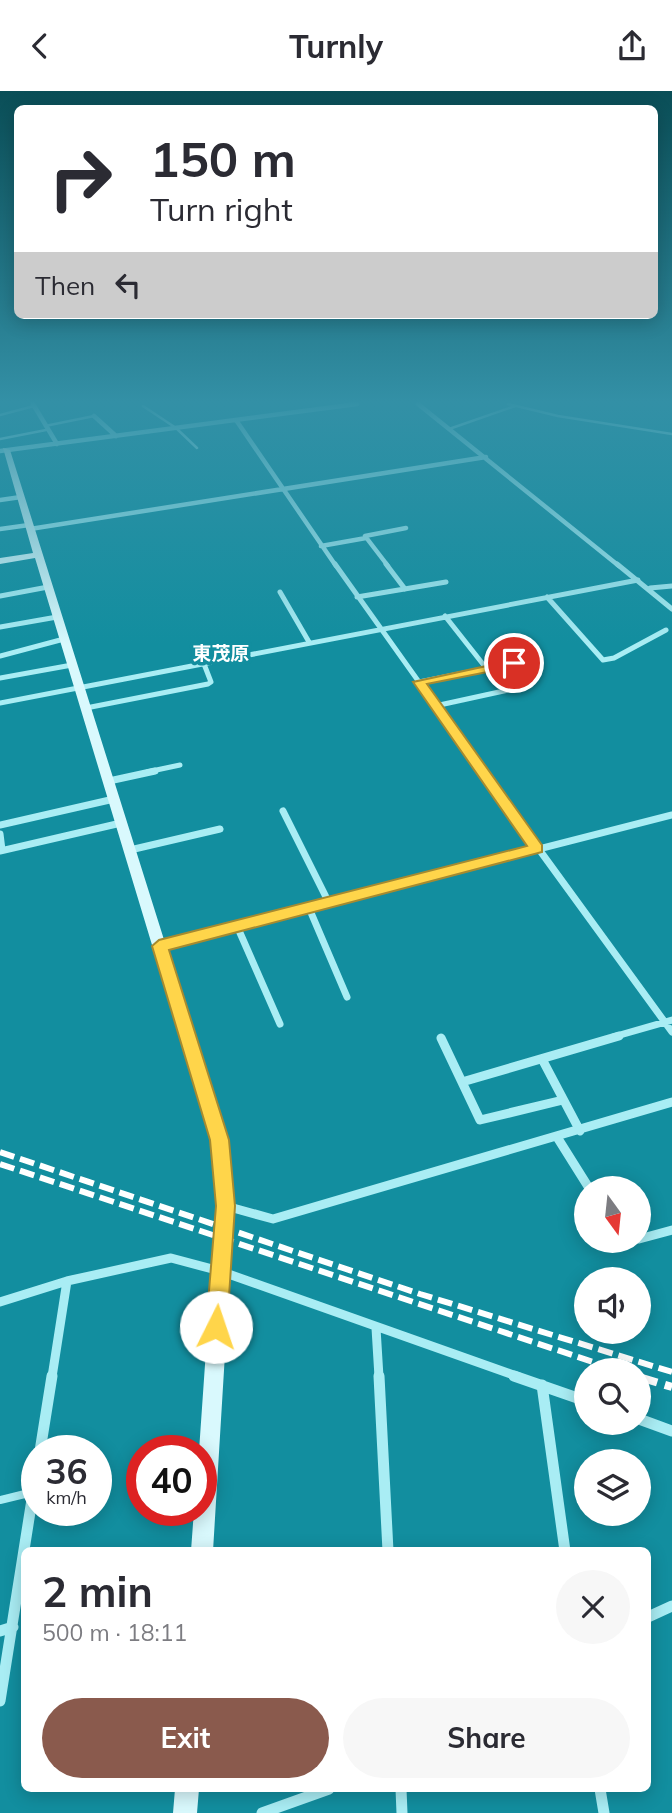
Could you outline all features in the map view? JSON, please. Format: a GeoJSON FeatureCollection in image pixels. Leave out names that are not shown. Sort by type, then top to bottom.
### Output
{"type":"FeatureCollection","features":[{"type":"Feature","properties":{"kind":"street"},"geometry":{"type":"LineString","coordinates":[[15,484],[219,1140],[225,1206],[202,1547]]}},
{"type":"Feature","properties":{"kind":"street"},"geometry":{"type":"LineString","coordinates":[[277,484],[537,849],[668,1021],[672,1032]]}},
{"type":"Feature","properties":{"kind":"street"},"geometry":{"type":"LineString","coordinates":[[0,530],[316,484]]}},
{"type":"Feature","properties":{"kind":"street"},"geometry":{"type":"LineString","coordinates":[[520,484],[672,609]]}},
{"type":"Feature","properties":{"kind":"street"},"geometry":{"type":"LineString","coordinates":[[0,500],[20,497]]}},
{"type":"Feature","properties":{"kind":"street"},"geometry":{"type":"LineString","coordinates":[[321,546],[406,528]]}},
{"type":"Feature","properties":{"kind":"street"},"geometry":{"type":"LineString","coordinates":[[366,538],[405,589]]}},
{"type":"Feature","properties":{"kind":"street"},"geometry":{"type":"LineString","coordinates":[[0,561],[38,555]]}},
{"type":"Feature","properties":{"kind":"street"},"geometry":{"type":"LineString","coordinates":[[0,703],[638,580]]}},
{"type":"Feature","properties":{"kind":"street"},"geometry":{"type":"LineString","coordinates":[[357,597],[446,582]]}},
{"type":"Feature","properties":{"kind":"street"},"geometry":{"type":"LineString","coordinates":[[649,589],[672,586]]}},
{"type":"Feature","properties":{"kind":"street"},"geometry":{"type":"LineString","coordinates":[[0,596],[48,587]]}},
{"type":"Feature","properties":{"kind":"street"},"geometry":{"type":"LineString","coordinates":[[280,592],[309,642]]}},
{"type":"Feature","properties":{"kind":"street"},"geometry":{"type":"LineString","coordinates":[[547,597],[603,660],[614,658],[666,630]]}},
{"type":"Feature","properties":{"kind":"street"},"geometry":{"type":"LineString","coordinates":[[445,616],[486,668]]}},
{"type":"Feature","properties":{"kind":"street"},"geometry":{"type":"LineString","coordinates":[[0,627],[57,617]]}},
{"type":"Feature","properties":{"kind":"street"},"geometry":{"type":"LineString","coordinates":[[0,656],[64,639]]}},
{"type":"Feature","properties":{"kind":"street"},"geometry":{"type":"LineString","coordinates":[[419,682],[514,663]]}},
{"type":"Feature","properties":{"kind":"street"},"geometry":{"type":"LineString","coordinates":[[86,708],[208,684],[211,681],[204,664]]}},
{"type":"Feature","properties":{"kind":"street"},"geometry":{"type":"LineString","coordinates":[[0,678],[72,665]]}},
{"type":"Feature","properties":{"kind":"street"},"geometry":{"type":"LineString","coordinates":[[435,706],[531,685]]}},
{"type":"Feature","properties":{"kind":"street"},"geometry":{"type":"LineString","coordinates":[[108,781],[180,765]]}},
{"type":"Feature","properties":{"kind":"street"},"geometry":{"type":"LineString","coordinates":[[0,825],[114,799]]}},
{"type":"Feature","properties":{"kind":"street"},"geometry":{"type":"LineString","coordinates":[[283,811],[328,903]]}},
{"type":"Feature","properties":{"kind":"street"},"geometry":{"type":"LineString","coordinates":[[159,946],[672,815]]}},
{"type":"Feature","properties":{"kind":"street"},"geometry":{"type":"LineString","coordinates":[[0,834],[1,851],[121,823]]}},
{"type":"Feature","properties":{"kind":"street"},"geometry":{"type":"LineString","coordinates":[[130,850],[220,829]]}},
{"type":"Feature","properties":{"kind":"street"},"geometry":{"type":"LineString","coordinates":[[309,908],[347,996]]}},
{"type":"Feature","properties":{"kind":"street"},"geometry":{"type":"LineString","coordinates":[[237,926],[280,1024]]}},
{"type":"Feature","properties":{"kind":"street"},"geometry":{"type":"LineString","coordinates":[[462,1082],[668,1021]]}},
{"type":"Feature","properties":{"kind":"street"},"geometry":{"type":"LineString","coordinates":[[440,1038],[480,1120],[563,1100]]}},
{"type":"Feature","properties":{"kind":"street"},"geometry":{"type":"LineString","coordinates":[[542,1059],[580,1131]]}},
{"type":"Feature","properties":{"kind":"street"},"geometry":{"type":"LineString","coordinates":[[225,1206],[273,1219],[672,1102]]}},
{"type":"Feature","properties":{"kind":"street"},"geometry":{"type":"LineString","coordinates":[[557,1137],[581,1176]]}},
{"type":"Feature","properties":{"kind":"street"},"geometry":{"type":"LineString","coordinates":[[651,1236],[672,1230]]}},
{"type":"Feature","properties":{"kind":"street"},"geometry":{"type":"LineString","coordinates":[[0,1302],[67,1281],[171,1258],[220,1271],[574,1397]]}},
{"type":"Feature","properties":{"kind":"street"},"geometry":{"type":"LineString","coordinates":[[43,1435],[67,1281]]}},
{"type":"Feature","properties":{"kind":"street"},"geometry":{"type":"LineString","coordinates":[[376,1328],[388,1547]]}},
{"type":"Feature","properties":{"kind":"street"},"geometry":{"type":"LineString","coordinates":[[542,1385],[564,1547]]}},
{"type":"Feature","properties":{"kind":"street"},"geometry":{"type":"LineString","coordinates":[[651,1423],[672,1431]]}},
{"type":"Feature","properties":{"kind":"street"},"geometry":{"type":"LineString","coordinates":[[25,1547],[28,1526]]}},
{"type":"Feature","properties":{"kind":"street"},"geometry":{"type":"LineString","coordinates":[[0,1701],[21,1573]]}},
{"type":"Feature","properties":{"kind":"street"},"geometry":{"type":"LineString","coordinates":[[651,1616],[672,1606]]}},
{"type":"Feature","properties":{"kind":"street"},"geometry":{"type":"LineString","coordinates":[[0,1632],[13,1627]]}},
{"type":"Feature","properties":{"kind":"street"},"geometry":{"type":"LineString","coordinates":[[185,1813],[187,1792]]}},
{"type":"Feature","properties":{"kind":"street"},"geometry":{"type":"LineString","coordinates":[[262,1813],[321,1792]]}},
{"type":"Feature","properties":{"kind":"street"},"geometry":{"type":"LineString","coordinates":[[401,1792],[402,1813]]}},
{"type":"Feature","properties":{"kind":"street"},"geometry":{"type":"LineString","coordinates":[[600,1792],[604,1813]]}},
{"type":"Feature","properties":{"kind":"lane"},"geometry":{"type":"LineString","coordinates":[[0,1500],[21,1495]]}},
{"type":"Feature","properties":{"kind":"railway"},"geometry":{"type":"LineString","coordinates":[[0,1152],[420,1294],[672,1372]]}},
{"type":"Feature","properties":{"kind":"railway"},"geometry":{"type":"LineString","coordinates":[[0,1164],[581,1358]]}},
{"type":"Feature","properties":{"kind":"railway"},"geometry":{"type":"LineString","coordinates":[[651,1381],[672,1387]]}},
{"type":"Feature","properties":{"kind":"district","name":"東茂原"},"geometry":{"type":"Point","coordinates":[221,653]}},
{"type":"Feature","properties":{"kind":"route"},"geometry":{"type":"LineString","coordinates":[[216,1327],[225,1206],[219,1140],[159,946],[537,849],[419,682],[514,663]]}}]}
